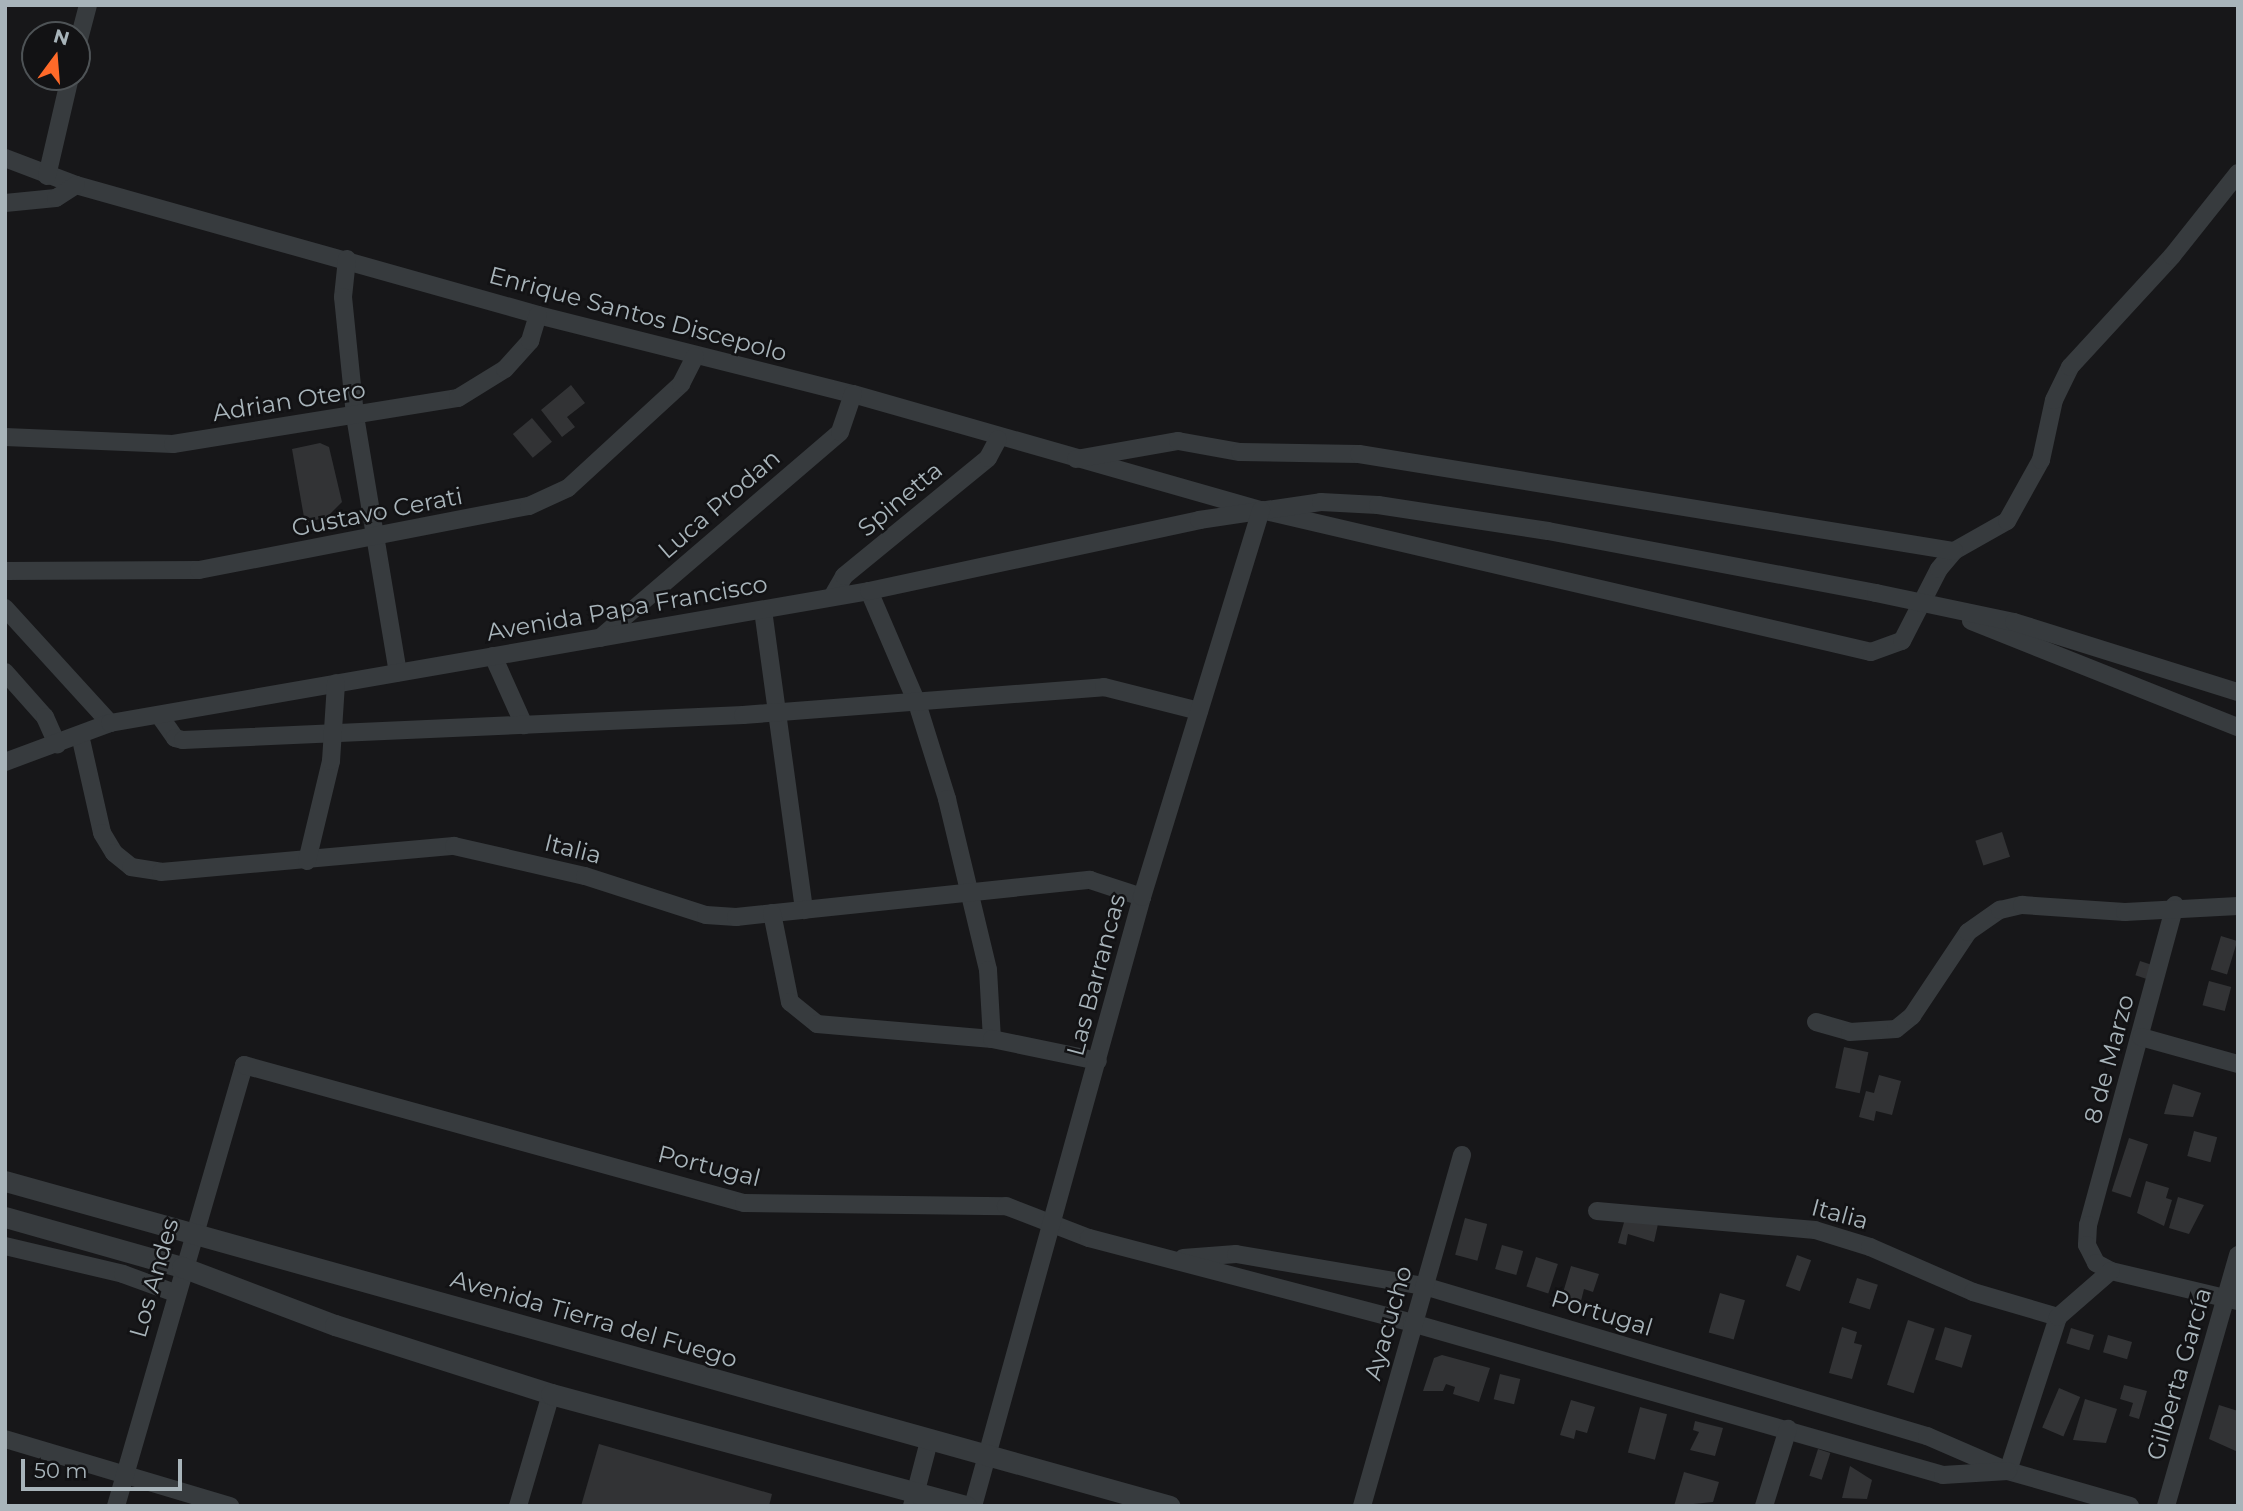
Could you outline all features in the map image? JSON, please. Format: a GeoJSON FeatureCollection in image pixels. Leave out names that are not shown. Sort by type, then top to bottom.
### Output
{"type":"FeatureCollection","features":[{"type":"Feature","properties":{"kind":"street"},"geometry":{"type":"LineString","coordinates":[[47,176],[67,91]]}},
{"type":"Feature","properties":{"kind":"street","name":"Enrique Santos Discepolo"},"geometry":{"type":"LineString","coordinates":[[5,158],[76,185],[347,259],[538,315],[853,394],[998,439],[1261,510],[1871,652],[1902,641],[1939,569],[1954,551]]}},
{"type":"Feature","properties":{"kind":"street"},"geometry":{"type":"LineString","coordinates":[[1075,460],[1178,441],[1240,452],[1359,454],[1954,551],[2007,521],[2041,460],[2054,400],[2070,367],[2172,256],[2238,173]]}},
{"type":"Feature","properties":{"kind":"street"},"geometry":{"type":"LineString","coordinates":[[5,203],[56,198],[76,185]]}},
{"type":"Feature","properties":{"kind":"street"},"geometry":{"type":"LineString","coordinates":[[347,259],[343,297],[355,416],[379,539],[398,672]]}},
{"type":"Feature","properties":{"kind":"street","name":"Adrian Otero"},"geometry":{"type":"LineString","coordinates":[[5,438],[154,445],[355,416],[475,392],[493,381],[530,341],[538,315]]}},
{"type":"Feature","properties":{"kind":"street","name":"Gustavo Cerati"},"geometry":{"type":"LineString","coordinates":[[5,571],[157,575],[379,539],[529,506],[568,488],[681,384],[695,356]]}},
{"type":"Feature","properties":{"kind":"street","name":"Luca Prodan"},"geometry":{"type":"LineString","coordinates":[[599,639],[839,432],[853,394]]}},
{"type":"Feature","properties":{"kind":"street","name":"Spinetta"},"geometry":{"type":"LineString","coordinates":[[832,597],[844,576],[988,458],[998,439]]}},
{"type":"Feature","properties":{"kind":"street","name":"Avenida Papa Francisco"},"geometry":{"type":"LineString","coordinates":[[5,762],[110,723],[869,591],[1261,510],[1321,502],[1378,505],[1548,531],[1953,612]]}},
{"type":"Feature","properties":{"kind":"street","name":"Las Barrancas"},"geometry":{"type":"LineString","coordinates":[[973,1506],[1142,897],[1261,510]]}},
{"type":"Feature","properties":{"kind":"street"},"geometry":{"type":"LineString","coordinates":[[869,591],[917,702],[947,799],[988,970],[992,1039]]}},
{"type":"Feature","properties":{"kind":"street"},"geometry":{"type":"LineString","coordinates":[[5,608],[110,723]]}},
{"type":"Feature","properties":{"kind":"street"},"geometry":{"type":"LineString","coordinates":[[763,610],[804,910]]}},
{"type":"Feature","properties":{"kind":"street"},"geometry":{"type":"LineString","coordinates":[[1953,612],[2014,622],[2238,692]]}},
{"type":"Feature","properties":{"kind":"street"},"geometry":{"type":"LineString","coordinates":[[1953,612],[2017,644],[2238,727]]}},
{"type":"Feature","properties":{"kind":"street"},"geometry":{"type":"LineString","coordinates":[[493,656],[524,725]]}},
{"type":"Feature","properties":{"kind":"street"},"geometry":{"type":"LineString","coordinates":[[5,672],[45,716],[57,744]]}},
{"type":"Feature","properties":{"kind":"street"},"geometry":{"type":"LineString","coordinates":[[307,861],[334,733],[336,683]]}},
{"type":"Feature","properties":{"kind":"street"},"geometry":{"type":"LineString","coordinates":[[159,715],[175,738],[183,740],[777,712],[1122,688],[1199,711]]}},
{"type":"Feature","properties":{"kind":"street","name":"Italia"},"geometry":{"type":"LineString","coordinates":[[80,735],[102,833],[114,853],[131,867],[161,872],[454,846],[585,876],[706,915],[772,913],[1090,880],[1142,897]]}},
{"type":"Feature","properties":{"kind":"street"},"geometry":{"type":"LineString","coordinates":[[1816,1022],[1850,1032],[1896,1029],[1912,1016],[1968,932],[2000,910],[2022,905],[2125,912],[2175,905],[2238,906]]}},
{"type":"Feature","properties":{"kind":"street","name":"8 de Marzo"},"geometry":{"type":"LineString","coordinates":[[2111,1271],[2096,1263],[2087,1245],[2088,1225],[2175,905]]}},
{"type":"Feature","properties":{"kind":"street"},"geometry":{"type":"LineString","coordinates":[[772,913],[790,1002],[802,1016],[817,1024],[992,1039],[1098,1061]]}},
{"type":"Feature","properties":{"kind":"street"},"geometry":{"type":"LineString","coordinates":[[2141,1037],[2238,1064]]}},
{"type":"Feature","properties":{"kind":"street","name":"Portugal"},"geometry":{"type":"LineString","coordinates":[[244,1065],[744,1203],[1006,1206],[1169,1259],[1412,1323],[1943,1475],[2008,1471]]}},
{"type":"Feature","properties":{"kind":"street","name":"Los Andes"},"geometry":{"type":"LineString","coordinates":[[116,1506],[182,1267],[244,1065]]}},
{"type":"Feature","properties":{"kind":"street","name":"Ayacucho"},"geometry":{"type":"LineString","coordinates":[[1362,1506],[1462,1155]]}},
{"type":"Feature","properties":{"kind":"street","name":"Avenida Tierra del Fuego"},"geometry":{"type":"LineString","coordinates":[[5,1181],[929,1441],[1170,1506]]}},
{"type":"Feature","properties":{"kind":"street","name":"Italia"},"geometry":{"type":"LineString","coordinates":[[1597,1211],[1815,1230],[1870,1247],[1973,1292],[2058,1317]]}},
{"type":"Feature","properties":{"kind":"street"},"geometry":{"type":"LineString","coordinates":[[5,1217],[182,1267],[335,1325],[551,1394],[913,1499],[966,1506]]}},
{"type":"Feature","properties":{"kind":"street"},"geometry":{"type":"LineString","coordinates":[[5,1246],[123,1275],[175,1293]]}},
{"type":"Feature","properties":{"kind":"street","name":"Portugal"},"geometry":{"type":"LineString","coordinates":[[1169,1259],[1236,1254],[1424,1286],[1927,1436],[2008,1471],[2130,1506]]}},
{"type":"Feature","properties":{"kind":"street","name":"Gilberta García"},"geometry":{"type":"LineString","coordinates":[[2166,1506],[2232,1299],[2238,1255]]}},
{"type":"Feature","properties":{"kind":"street"},"geometry":{"type":"LineString","coordinates":[[2008,1471],[2058,1317],[2111,1271],[2232,1299]]}},
{"type":"Feature","properties":{"kind":"street"},"geometry":{"type":"LineString","coordinates":[[518,1506],[551,1394]]}},
{"type":"Feature","properties":{"kind":"street"},"geometry":{"type":"LineString","coordinates":[[1764,1506],[1788,1429]]}},
{"type":"Feature","properties":{"kind":"street"},"geometry":{"type":"LineString","coordinates":[[5,1439],[230,1506]]}},
{"type":"Feature","properties":{"kind":"street"},"geometry":{"type":"LineString","coordinates":[[913,1499],[929,1441]]}},
{"type":"Feature","properties":{"kind":"building"},"geometry":{"type":"Polygon","coordinates":[[[571,385],[585,403],[567,417],[575,427],[562,437],[541,410],[571,385]]]}},
{"type":"Feature","properties":{"kind":"building"},"geometry":{"type":"Polygon","coordinates":[[[532,418],[552,442],[533,458],[513,434],[532,418]]]}},
{"type":"Feature","properties":{"kind":"building"},"geometry":{"type":"Polygon","coordinates":[[[320,443],[329,447],[342,502],[327,517],[305,523],[292,449],[320,443]]]}},
{"type":"Feature","properties":{"kind":"building"},"geometry":{"type":"Polygon","coordinates":[[[2002,832],[2010,857],[1983,865],[1975,841],[2002,832]]]}},
{"type":"Feature","properties":{"kind":"building"},"geometry":{"type":"Polygon","coordinates":[[[2221,936],[2237,941],[2227,974],[2211,969],[2221,936]]]}},
{"type":"Feature","properties":{"kind":"building"},"geometry":{"type":"Polygon","coordinates":[[[2140,961],[2159,967],[2154,981],[2135,975],[2140,961]]]}},
{"type":"Feature","properties":{"kind":"building"},"geometry":{"type":"Polygon","coordinates":[[[2209,981],[2231,987],[2225,1011],[2203,1005],[2209,981]]]}},
{"type":"Feature","properties":{"kind":"building"},"geometry":{"type":"Polygon","coordinates":[[[1844,1047],[1868,1052],[1860,1093],[1835,1088],[1844,1047]]]}},
{"type":"Feature","properties":{"kind":"building"},"geometry":{"type":"Polygon","coordinates":[[[1879,1075],[1901,1081],[1892,1115],[1876,1111],[1874,1121],[1859,1117],[1866,1091],[1874,1093],[1879,1075]]]}},
{"type":"Feature","properties":{"kind":"building"},"geometry":{"type":"Polygon","coordinates":[[[2173,1084],[2201,1093],[2193,1117],[2164,1114],[2173,1084]]]}},
{"type":"Feature","properties":{"kind":"building"},"geometry":{"type":"Polygon","coordinates":[[[2194,1131],[2217,1137],[2210,1162],[2187,1156],[2194,1131]]]}},
{"type":"Feature","properties":{"kind":"building"},"geometry":{"type":"Polygon","coordinates":[[[2129,1138],[2148,1144],[2131,1197],[2112,1191],[2129,1138]]]}},
{"type":"Feature","properties":{"kind":"building"},"geometry":{"type":"Polygon","coordinates":[[[2146,1181],[2169,1188],[2166,1198],[2172,1200],[2164,1226],[2137,1213],[2146,1181]]]}},
{"type":"Feature","properties":{"kind":"building"},"geometry":{"type":"Polygon","coordinates":[[[2178,1197],[2204,1205],[2189,1234],[2169,1228],[2178,1197]]]}},
{"type":"Feature","properties":{"kind":"building"},"geometry":{"type":"Polygon","coordinates":[[[1465,1218],[1487,1224],[1477,1261],[1455,1255],[1465,1218]]]}},
{"type":"Feature","properties":{"kind":"building"},"geometry":{"type":"Polygon","coordinates":[[[1625,1219],[1658,1224],[1654,1242],[1628,1234],[1626,1245],[1618,1243],[1625,1219]]]}},
{"type":"Feature","properties":{"kind":"building"},"geometry":{"type":"Polygon","coordinates":[[[1502,1245],[1523,1251],[1516,1275],[1495,1269],[1502,1245]]]}},
{"type":"Feature","properties":{"kind":"building"},"geometry":{"type":"Polygon","coordinates":[[[1797,1255],[1811,1260],[1800,1291],[1786,1286],[1797,1255]]]}},
{"type":"Feature","properties":{"kind":"building"},"geometry":{"type":"Polygon","coordinates":[[[1536,1257],[1558,1264],[1548,1294],[1526,1286],[1536,1257]]]}},
{"type":"Feature","properties":{"kind":"building"},"geometry":{"type":"Polygon","coordinates":[[[1571,1266],[1599,1274],[1593,1292],[1584,1289],[1581,1301],[1562,1296],[1571,1266]]]}},
{"type":"Feature","properties":{"kind":"building"},"geometry":{"type":"Polygon","coordinates":[[[1857,1278],[1878,1285],[1870,1310],[1849,1303],[1857,1278]]]}},
{"type":"Feature","properties":{"kind":"building"},"geometry":{"type":"Polygon","coordinates":[[[1720,1293],[1745,1300],[1734,1340],[1709,1332],[1720,1293]]]}},
{"type":"Feature","properties":{"kind":"building"},"geometry":{"type":"Polygon","coordinates":[[[1908,1320],[1935,1329],[1914,1393],[1887,1385],[1908,1320]]]}},
{"type":"Feature","properties":{"kind":"building"},"geometry":{"type":"Polygon","coordinates":[[[1842,1327],[1857,1332],[1854,1343],[1862,1345],[1852,1379],[1829,1373],[1842,1327]]]}},
{"type":"Feature","properties":{"kind":"building"},"geometry":{"type":"Polygon","coordinates":[[[1945,1327],[1972,1335],[1962,1368],[1935,1360],[1945,1327]]]}},
{"type":"Feature","properties":{"kind":"building"},"geometry":{"type":"Polygon","coordinates":[[[2071,1328],[2094,1335],[2089,1350],[2066,1343],[2071,1328]]]}},
{"type":"Feature","properties":{"kind":"building"},"geometry":{"type":"Polygon","coordinates":[[[2108,1335],[2132,1342],[2127,1359],[2103,1352],[2108,1335]]]}},
{"type":"Feature","properties":{"kind":"building"},"geometry":{"type":"Polygon","coordinates":[[[1442,1355],[1490,1368],[1479,1402],[1453,1394],[1455,1387],[1446,1384],[1443,1391],[1423,1391],[1434,1358],[1442,1355]]]}},
{"type":"Feature","properties":{"kind":"building"},"geometry":{"type":"Polygon","coordinates":[[[1500,1374],[1520,1379],[1514,1404],[1494,1399],[1500,1374]]]}},
{"type":"Feature","properties":{"kind":"building"},"geometry":{"type":"Polygon","coordinates":[[[2124,1385],[2147,1391],[2139,1419],[2129,1416],[2133,1403],[2120,1399],[2124,1385]]]}},
{"type":"Feature","properties":{"kind":"building"},"geometry":{"type":"Polygon","coordinates":[[[2059,1388],[2080,1397],[2063,1437],[2042,1428],[2059,1388]]]}},
{"type":"Feature","properties":{"kind":"building"},"geometry":{"type":"Polygon","coordinates":[[[2085,1399],[2117,1409],[2106,1443],[2073,1440],[2085,1399]]]}},
{"type":"Feature","properties":{"kind":"building"},"geometry":{"type":"Polygon","coordinates":[[[1571,1400],[1595,1407],[1587,1433],[1576,1430],[1574,1439],[1560,1435],[1571,1400]]]}},
{"type":"Feature","properties":{"kind":"building"},"geometry":{"type":"Polygon","coordinates":[[[2219,1405],[2238,1411],[2238,1452],[2209,1439],[2219,1405]]]}},
{"type":"Feature","properties":{"kind":"building"},"geometry":{"type":"Polygon","coordinates":[[[1640,1407],[1667,1414],[1655,1460],[1628,1452],[1640,1407]]]}},
{"type":"Feature","properties":{"kind":"building"},"geometry":{"type":"Polygon","coordinates":[[[1695,1421],[1723,1428],[1715,1456],[1690,1450],[1699,1432],[1693,1430],[1695,1421]]]}},
{"type":"Feature","properties":{"kind":"building"},"geometry":{"type":"Polygon","coordinates":[[[599,1444],[772,1494],[769,1506],[581,1506],[599,1444]]]}},
{"type":"Feature","properties":{"kind":"building"},"geometry":{"type":"Polygon","coordinates":[[[1818,1449],[1830,1453],[1822,1480],[1809,1476],[1818,1449]]]}},
{"type":"Feature","properties":{"kind":"building"},"geometry":{"type":"Polygon","coordinates":[[[1850,1466],[1872,1480],[1867,1499],[1842,1498],[1850,1466]]]}},
{"type":"Feature","properties":{"kind":"building"},"geometry":{"type":"Polygon","coordinates":[[[1684,1472],[1719,1482],[1713,1502],[1674,1506],[1684,1472]]]}}]}
